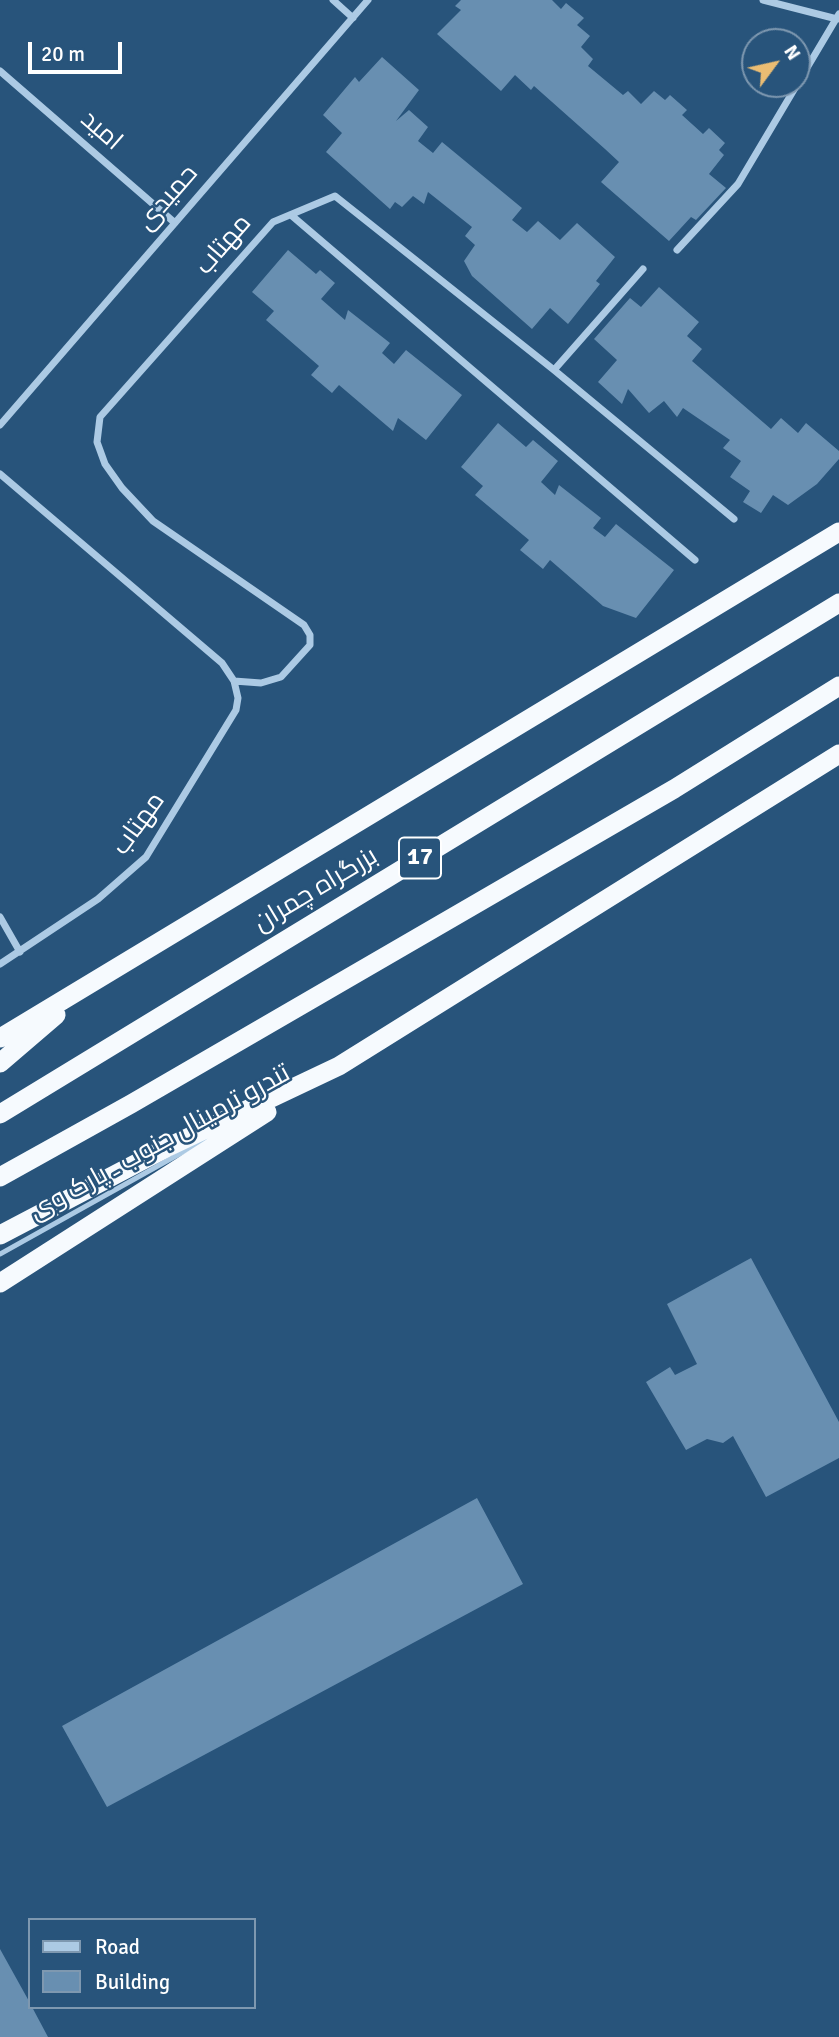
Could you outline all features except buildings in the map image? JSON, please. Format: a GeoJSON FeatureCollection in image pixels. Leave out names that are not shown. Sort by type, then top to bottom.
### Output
{"type":"FeatureCollection","features":[{"type":"Feature","properties":{"kind":"highway","name":"بزرگراه چمران"},"geometry":{"type":"LineString","coordinates":[[0,1038],[839,532]]}},
{"type":"Feature","properties":{"kind":"highway","name":"بزرگراه چمران"},"geometry":{"type":"LineString","coordinates":[[0,1114],[839,603]]}},
{"type":"Feature","properties":{"kind":"highway"},"geometry":{"type":"LineString","coordinates":[[0,1177],[674,789],[839,686]]}},
{"type":"Feature","properties":{"kind":"highway"},"geometry":{"type":"LineString","coordinates":[[0,1283],[339,1066],[839,754]]}},
{"type":"Feature","properties":{"kind":"highway"},"geometry":{"type":"LineString","coordinates":[[0,1063],[102,976]]}},
{"type":"Feature","properties":{"kind":"highway"},"geometry":{"type":"LineString","coordinates":[[0,1235],[166,1148],[339,1066]]}},
{"type":"Feature","properties":{"kind":"street"},"geometry":{"type":"LineString","coordinates":[[333,0],[353,18]]}},
{"type":"Feature","properties":{"kind":"street","name":"حمیدی"},"geometry":{"type":"LineString","coordinates":[[0,425],[368,0]]}},
{"type":"Feature","properties":{"kind":"street"},"geometry":{"type":"LineString","coordinates":[[677,250],[738,184],[838,17],[763,0]]}},
{"type":"Feature","properties":{"kind":"street","name":"امید"},"geometry":{"type":"LineString","coordinates":[[0,71],[175,223]]}},
{"type":"Feature","properties":{"kind":"street","name":"مهتاب"},"geometry":{"type":"LineString","coordinates":[[0,964],[98,899],[146,858],[236,710],[238,698],[234,681],[261,683],[281,677],[310,645],[310,635],[304,625],[153,521],[122,488],[105,464],[97,442],[100,417],[273,222],[335,196],[554,370],[734,519]]}},
{"type":"Feature","properties":{"kind":"street"},"geometry":{"type":"LineString","coordinates":[[291,215],[695,559]]}},
{"type":"Feature","properties":{"kind":"street"},"geometry":{"type":"LineString","coordinates":[[554,370],[643,269]]}},
{"type":"Feature","properties":{"kind":"street"},"geometry":{"type":"LineString","coordinates":[[0,474],[222,663],[234,681]]}},
{"type":"Feature","properties":{"kind":"street"},"geometry":{"type":"LineString","coordinates":[[0,917],[20,952]]}},
{"type":"Feature","properties":{"kind":"lane","name":"تندرو ترمینال جنوب ـ پارک وی"},"geometry":{"type":"LineString","coordinates":[[230,1126],[339,1066]]}},
{"type":"Feature","properties":{"kind":"lane","name":"تندرو ترمینال جنوب ـ پارک وی"},"geometry":{"type":"LineString","coordinates":[[0,1254],[218,1133]]}}]}
